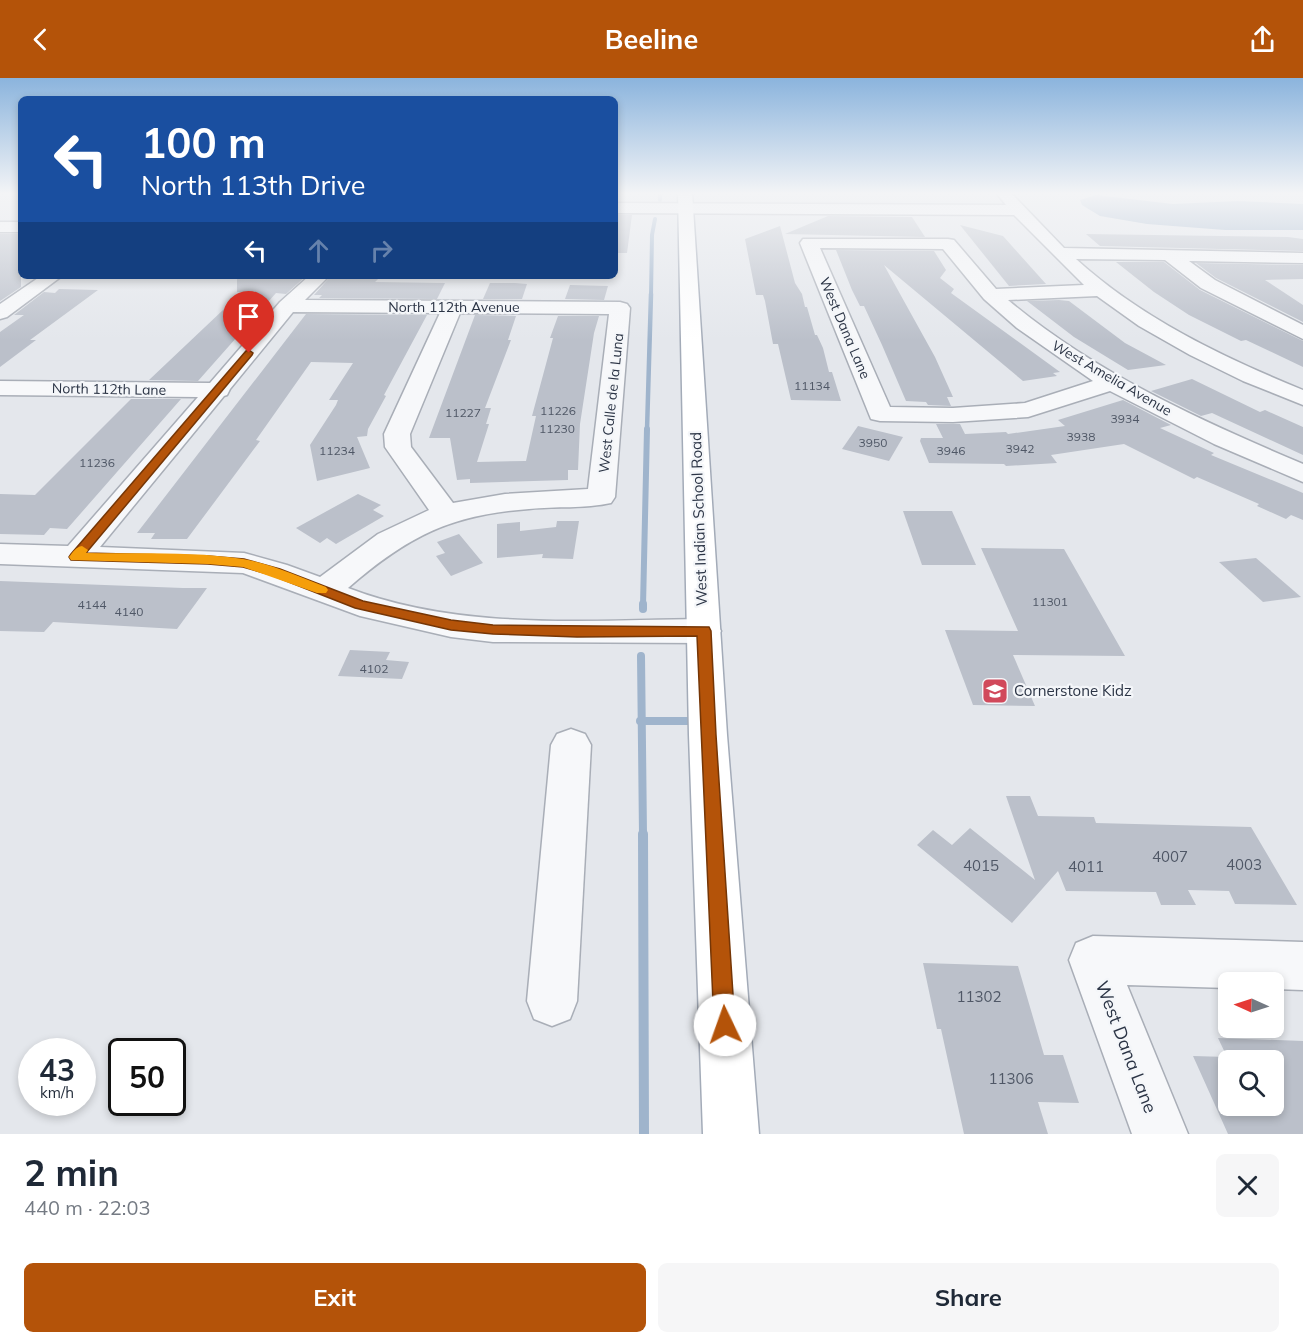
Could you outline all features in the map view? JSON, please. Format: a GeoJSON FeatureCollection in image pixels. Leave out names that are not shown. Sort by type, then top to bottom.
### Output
{"type":"FeatureCollection","features":[{"type":"Feature","properties":{"kind":"main road","name":"West Indian School Road"},"geometry":{"type":"LineString","coordinates":[[688,241],[708,735],[731,1134]]}},
{"type":"Feature","properties":{"kind":"street"},"geometry":{"type":"LineString","coordinates":[[1050,241],[1102,290],[1150,322],[1216,359],[1303,398]]}},
{"type":"Feature","properties":{"kind":"street","name":"West Amelia Avenue"},"geometry":{"type":"LineString","coordinates":[[809,243],[948,244],[991,295],[1035,332],[1113,381],[1205,430],[1303,474]]}},
{"type":"Feature","properties":{"kind":"street","name":"West Dana Lane"},"geometry":{"type":"LineString","coordinates":[[809,243],[873,392],[880,414],[953,416],[1028,410],[1113,381]]}},
{"type":"Feature","properties":{"kind":"street"},"geometry":{"type":"LineString","coordinates":[[1062,254],[1303,258]]}},
{"type":"Feature","properties":{"kind":"street"},"geometry":{"type":"LineString","coordinates":[[1168,254],[1208,284],[1303,333]]}},
{"type":"Feature","properties":{"kind":"street"},"geometry":{"type":"LineString","coordinates":[[11,282],[48,279]]}},
{"type":"Feature","properties":{"kind":"street"},"geometry":{"type":"LineString","coordinates":[[0,313],[48,279]]}},
{"type":"Feature","properties":{"kind":"street"},"geometry":{"type":"LineString","coordinates":[[76,557],[219,390],[287,306],[317,279]]}},
{"type":"Feature","properties":{"kind":"street"},"geometry":{"type":"LineString","coordinates":[[991,295],[1102,290]]}},
{"type":"Feature","properties":{"kind":"street","name":"North 112th Avenue"},"geometry":{"type":"LineString","coordinates":[[287,306],[620,308]]}},
{"type":"Feature","properties":{"kind":"street"},"geometry":{"type":"LineString","coordinates":[[324,591],[397,535],[446,514],[398,447],[397,434],[453,307]]}},
{"type":"Feature","properties":{"kind":"street","name":"West Calle de la Luna"},"geometry":{"type":"LineString","coordinates":[[446,514],[511,501],[602,497],[620,308]]}},
{"type":"Feature","properties":{"kind":"street","name":"North 112th Lane"},"geometry":{"type":"LineString","coordinates":[[0,388],[219,390]]}},
{"type":"Feature","properties":{"kind":"street"},"geometry":{"type":"LineString","coordinates":[[0,554],[244,563],[276,572],[360,605],[451,625],[493,630],[704,631]]}},
{"type":"Feature","properties":{"kind":"street"},"geometry":{"type":"LineString","coordinates":[[552,1001],[571,745]]}},
{"type":"Feature","properties":{"kind":"street","name":"West Dana Lane"},"geometry":{"type":"LineString","coordinates":[[1160,1134],[1093,960],[1303,966]]}},
{"type":"Feature","properties":{"kind":"building"},"geometry":{"type":"Polygon","coordinates":[[[0,241],[18,241],[18,279],[21,279],[21,287],[0,301],[0,241]]]}},
{"type":"Feature","properties":{"kind":"building"},"geometry":{"type":"Polygon","coordinates":[[[618,241],[629,241],[627,253],[618,253],[618,241]]]}},
{"type":"Feature","properties":{"kind":"building"},"geometry":{"type":"Polygon","coordinates":[[[745,241],[784,241],[795,283],[802,294],[815,335],[823,348],[829,372],[832,372],[841,401],[791,400],[778,344],[773,344],[763,295],[756,295],[745,241]]]}},
{"type":"Feature","properties":{"kind":"building"},"geometry":{"type":"Polygon","coordinates":[[[973,241],[1008,241],[1046,284],[1009,286],[973,241]]]}},
{"type":"Feature","properties":{"kind":"building"},"geometry":{"type":"Polygon","coordinates":[[[1094,241],[1303,241],[1303,251],[1100,246],[1094,241]]]}},
{"type":"Feature","properties":{"kind":"building"},"geometry":{"type":"Polygon","coordinates":[[[836,250],[934,251],[946,270],[940,278],[954,289],[951,293],[1060,372],[1053,373],[1057,376],[1023,381],[884,265],[935,357],[953,397],[947,397],[951,406],[906,401],[864,306],[860,306],[852,290],[836,250]]]}},
{"type":"Feature","properties":{"kind":"building"},"geometry":{"type":"Polygon","coordinates":[[[1116,262],[1164,262],[1200,290],[1303,341],[1303,367],[1246,340],[1241,341],[1189,315],[1154,292],[1116,262]]]}},
{"type":"Feature","properties":{"kind":"building"},"geometry":{"type":"Polygon","coordinates":[[[1196,263],[1303,265],[1303,279],[1265,280],[1303,305],[1303,322],[1216,278],[1196,263]]]}},
{"type":"Feature","properties":{"kind":"building"},"geometry":{"type":"Polygon","coordinates":[[[237,279],[303,279],[286,294],[276,293],[198,381],[149,380],[242,292],[237,292],[237,279]]]}},
{"type":"Feature","properties":{"kind":"building"},"geometry":{"type":"Polygon","coordinates":[[[328,279],[445,283],[437,299],[319,298],[322,295],[314,295],[328,279]]]}},
{"type":"Feature","properties":{"kind":"building"},"geometry":{"type":"Polygon","coordinates":[[[490,283],[527,284],[522,299],[483,299],[490,283]]]}},
{"type":"Feature","properties":{"kind":"building"},"geometry":{"type":"Polygon","coordinates":[[[570,285],[608,286],[604,300],[565,299],[570,285]]]}},
{"type":"Feature","properties":{"kind":"building"},"geometry":{"type":"Polygon","coordinates":[[[59,289],[98,290],[30,340],[36,340],[0,367],[0,332],[24,315],[14,315],[44,292],[55,293],[59,289]]]}},
{"type":"Feature","properties":{"kind":"building"},"geometry":{"type":"Polygon","coordinates":[[[1027,301],[1069,301],[1125,343],[1166,365],[1128,370],[1074,337],[1027,301]]]}},
{"type":"Feature","properties":{"kind":"building"},"geometry":{"type":"Polygon","coordinates":[[[306,314],[427,315],[384,395],[386,396],[368,429],[367,436],[357,437],[370,468],[317,481],[310,445],[336,405],[338,400],[329,400],[353,363],[311,362],[256,440],[260,441],[187,539],[151,539],[155,533],[137,533],[306,314]]]}},
{"type":"Feature","properties":{"kind":"building"},"geometry":{"type":"Polygon","coordinates":[[[475,315],[516,316],[508,340],[511,340],[485,408],[491,408],[486,424],[489,424],[477,462],[526,461],[536,416],[532,416],[553,338],[550,338],[558,316],[599,316],[594,333],[580,424],[578,470],[568,470],[568,480],[470,483],[470,479],[457,480],[450,438],[429,438],[475,315]]]}},
{"type":"Feature","properties":{"kind":"building"},"geometry":{"type":"Polygon","coordinates":[[[1192,379],[1260,412],[1265,410],[1303,427],[1303,455],[1212,413],[1201,416],[1151,391],[1192,379]]]}},
{"type":"Feature","properties":{"kind":"building"},"geometry":{"type":"Polygon","coordinates":[[[131,399],[181,399],[67,529],[50,528],[44,535],[0,534],[0,494],[35,495],[131,399]]]}},
{"type":"Feature","properties":{"kind":"building"},"geometry":{"type":"Polygon","coordinates":[[[1123,400],[1171,425],[1160,428],[1214,453],[1211,455],[1303,493],[1303,520],[1291,515],[1286,519],[1257,506],[1259,504],[1197,477],[1194,479],[1124,444],[1051,455],[1057,463],[1006,466],[1004,464],[929,463],[920,441],[921,438],[943,438],[936,424],[960,424],[965,434],[1006,432],[1008,434],[1065,426],[1058,420],[1123,400]]]}},
{"type":"Feature","properties":{"kind":"building"},"geometry":{"type":"Polygon","coordinates":[[[858,426],[903,437],[889,461],[842,449],[858,426]]]}},
{"type":"Feature","properties":{"kind":"building"},"geometry":{"type":"Polygon","coordinates":[[[358,494],[381,505],[373,510],[384,516],[336,544],[327,538],[320,543],[296,528],[358,494]]]}},
{"type":"Feature","properties":{"kind":"building"},"geometry":{"type":"Polygon","coordinates":[[[903,511],[952,511],[976,565],[922,565],[903,511]]]}},
{"type":"Feature","properties":{"kind":"building"},"geometry":{"type":"Polygon","coordinates":[[[557,521],[579,521],[573,559],[542,558],[543,554],[497,558],[497,524],[520,522],[520,531],[556,527],[557,521]]]}},
{"type":"Feature","properties":{"kind":"building"},"geometry":{"type":"Polygon","coordinates":[[[459,534],[483,563],[451,576],[436,556],[445,553],[437,542],[459,534]]]}},
{"type":"Feature","properties":{"kind":"building"},"geometry":{"type":"Polygon","coordinates":[[[981,548],[1064,549],[1125,656],[1013,655],[1035,706],[973,705],[945,630],[1018,631],[981,548]]]}},
{"type":"Feature","properties":{"kind":"building"},"geometry":{"type":"Polygon","coordinates":[[[1256,558],[1301,597],[1263,602],[1219,562],[1256,558]]]}},
{"type":"Feature","properties":{"kind":"building"},"geometry":{"type":"Polygon","coordinates":[[[0,581],[207,588],[177,629],[53,622],[44,632],[0,631],[0,581]]]}},
{"type":"Feature","properties":{"kind":"building"},"geometry":{"type":"Polygon","coordinates":[[[350,650],[390,652],[386,660],[409,662],[402,679],[338,676],[350,650]]]}},
{"type":"Feature","properties":{"kind":"building"},"geometry":{"type":"Polygon","coordinates":[[[1006,796],[1030,796],[1038,816],[1094,817],[1096,823],[1251,827],[1297,905],[1235,904],[1229,891],[1188,890],[1196,905],[1161,905],[1156,892],[1066,891],[1058,871],[1012,923],[917,845],[933,830],[952,845],[970,828],[1035,880],[1006,796]]]}},
{"type":"Feature","properties":{"kind":"building"},"geometry":{"type":"Polygon","coordinates":[[[923,963],[1018,966],[1044,1055],[1063,1055],[1079,1103],[1038,1102],[1048,1134],[964,1134],[941,1029],[937,1029],[923,963]]]}},
{"type":"Feature","properties":{"kind":"building"},"geometry":{"type":"Polygon","coordinates":[[[1218,1038],[1303,1041],[1303,1134],[1228,1134],[1220,1116],[1284,1116],[1284,1050],[1224,1050],[1218,1038]]]}},
{"type":"Feature","properties":{"kind":"building"},"geometry":{"type":"Polygon","coordinates":[[[1193,1056],[1218,1057],[1218,1112],[1193,1056]]]}},
{"type":"Feature","properties":{"kind":"waterway"},"geometry":{"type":"LineString","coordinates":[[651,296],[652,241]]}},
{"type":"Feature","properties":{"kind":"waterway"},"geometry":{"type":"LineString","coordinates":[[647,430],[651,294]]}},
{"type":"Feature","properties":{"kind":"waterway"},"geometry":{"type":"LineString","coordinates":[[643,606],[647,429]]}},
{"type":"Feature","properties":{"kind":"waterway"},"geometry":{"type":"LineString","coordinates":[[641,656],[642,721]]}},
{"type":"Feature","properties":{"kind":"waterway"},"geometry":{"type":"LineString","coordinates":[[642,721],[696,721]]}},
{"type":"Feature","properties":{"kind":"waterway"},"geometry":{"type":"LineString","coordinates":[[642,721],[643,835]]}},
{"type":"Feature","properties":{"kind":"waterway"},"geometry":{"type":"LineString","coordinates":[[643,834],[644,1134]]}},
{"type":"Feature","properties":{"kind":"slow traffic"},"geometry":{"type":"LineString","coordinates":[[82,550],[76,557],[244,563],[276,572],[321,590]]}},
{"type":"Feature","properties":{"kind":"place","name":"Cornerstone Kidz"},"geometry":{"type":"Point","coordinates":[995,691]}},
{"type":"Feature","properties":{"kind":"route"},"geometry":{"type":"LineString","coordinates":[[249,353],[76,557],[244,563],[276,572],[360,605],[451,625],[493,630],[704,631],[725,1025]]}}]}
